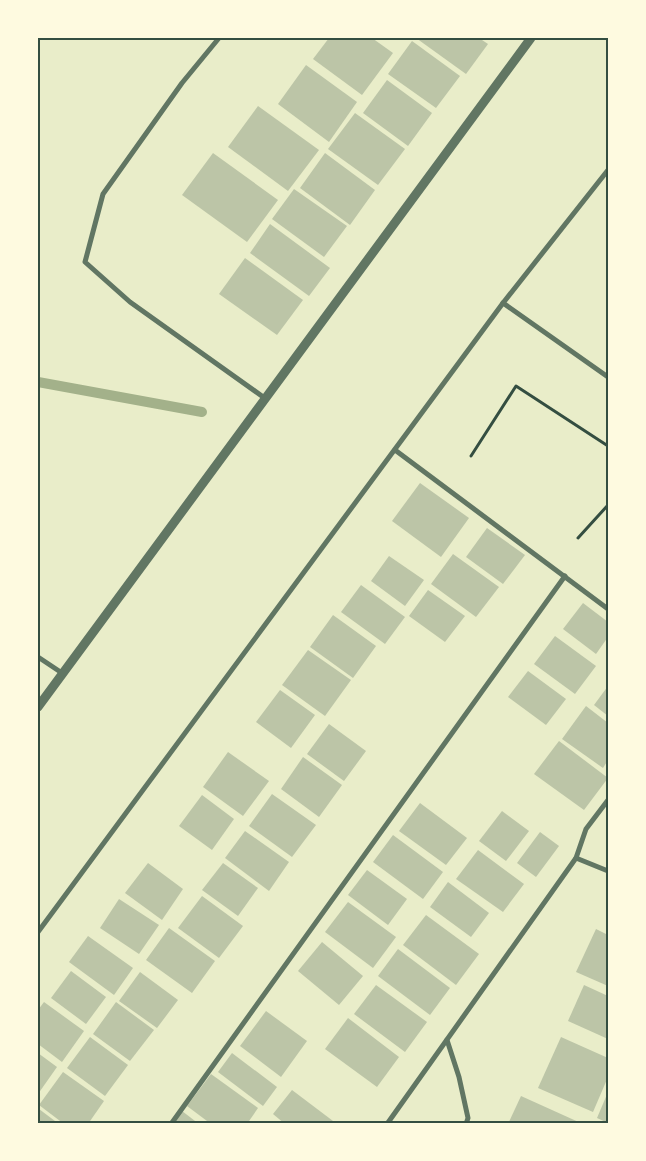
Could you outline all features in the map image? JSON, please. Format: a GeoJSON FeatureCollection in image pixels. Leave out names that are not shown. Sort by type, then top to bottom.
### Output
{"type":"FeatureCollection","features":[{"type":"Feature","properties":{"kind":"street"},"geometry":{"type":"LineString","coordinates":[[219,38],[182,83],[103,194],[85,262],[130,302],[266,399]]}},
{"type":"Feature","properties":{"kind":"street"},"geometry":{"type":"LineString","coordinates":[[38,707],[531,38]]}},
{"type":"Feature","properties":{"kind":"street"},"geometry":{"type":"LineString","coordinates":[[38,932],[504,303],[608,170]]}},
{"type":"Feature","properties":{"kind":"street"},"geometry":{"type":"LineString","coordinates":[[504,303],[608,377]]}},
{"type":"Feature","properties":{"kind":"street"},"geometry":{"type":"LineString","coordinates":[[395,450],[608,609]]}},
{"type":"Feature","properties":{"kind":"street"},"geometry":{"type":"LineString","coordinates":[[171,1124],[565,576]]}},
{"type":"Feature","properties":{"kind":"street"},"geometry":{"type":"LineString","coordinates":[[38,656],[62,673]]}},
{"type":"Feature","properties":{"kind":"street"},"geometry":{"type":"LineString","coordinates":[[387,1124],[576,858],[586,829],[608,800]]}},
{"type":"Feature","properties":{"kind":"street"},"geometry":{"type":"LineString","coordinates":[[576,858],[608,871]]}},
{"type":"Feature","properties":{"kind":"street"},"geometry":{"type":"LineString","coordinates":[[447,1040],[460,1077],[468,1118],[466,1124]]}},
{"type":"Feature","properties":{"kind":"path"},"geometry":{"type":"LineString","coordinates":[[471,456],[516,386],[608,446]]}},
{"type":"Feature","properties":{"kind":"path"},"geometry":{"type":"LineString","coordinates":[[578,538],[608,505]]}},
{"type":"Feature","properties":{"kind":"building"},"geometry":{"type":"Polygon","coordinates":[[[329,38],[372,38],[393,53],[362,95],[313,59],[329,38]]]}},
{"type":"Feature","properties":{"kind":"building"},"geometry":{"type":"Polygon","coordinates":[[[416,38],[479,38],[488,44],[466,74],[416,38]]]}},
{"type":"Feature","properties":{"kind":"building"},"geometry":{"type":"Polygon","coordinates":[[[412,41],[460,76],[436,108],[388,74],[412,41]]]}},
{"type":"Feature","properties":{"kind":"building"},"geometry":{"type":"Polygon","coordinates":[[[306,65],[357,102],[329,142],[278,104],[306,65]]]}},
{"type":"Feature","properties":{"kind":"building"},"geometry":{"type":"Polygon","coordinates":[[[387,80],[432,113],[408,146],[363,113],[387,80]]]}},
{"type":"Feature","properties":{"kind":"building"},"geometry":{"type":"Polygon","coordinates":[[[258,106],[319,150],[288,191],[228,147],[258,106]]]}},
{"type":"Feature","properties":{"kind":"building"},"geometry":{"type":"Polygon","coordinates":[[[355,113],[405,149],[378,185],[328,149],[355,113]]]}},
{"type":"Feature","properties":{"kind":"building"},"geometry":{"type":"Polygon","coordinates":[[[213,153],[278,200],[247,242],[182,195],[213,153]]]}},
{"type":"Feature","properties":{"kind":"building"},"geometry":{"type":"Polygon","coordinates":[[[325,153],[375,190],[350,225],[300,188],[325,153]]]}},
{"type":"Feature","properties":{"kind":"building"},"geometry":{"type":"Polygon","coordinates":[[[294,189],[347,226],[324,257],[272,219],[294,189]]]}},
{"type":"Feature","properties":{"kind":"building"},"geometry":{"type":"Polygon","coordinates":[[[270,224],[330,268],[309,296],[250,253],[270,224]]]}},
{"type":"Feature","properties":{"kind":"building"},"geometry":{"type":"Polygon","coordinates":[[[245,258],[303,300],[277,335],[219,294],[245,258]]]}},
{"type":"Feature","properties":{"kind":"building"},"geometry":{"type":"Polygon","coordinates":[[[420,483],[469,518],[441,557],[392,521],[420,483]]]}},
{"type":"Feature","properties":{"kind":"building"},"geometry":{"type":"Polygon","coordinates":[[[487,528],[525,555],[503,584],[466,557],[487,528]]]}},
{"type":"Feature","properties":{"kind":"building"},"geometry":{"type":"Polygon","coordinates":[[[453,554],[499,587],[476,617],[431,584],[453,554]]]}},
{"type":"Feature","properties":{"kind":"building"},"geometry":{"type":"Polygon","coordinates":[[[389,556],[424,580],[405,606],[371,581],[389,556]]]}},
{"type":"Feature","properties":{"kind":"building"},"geometry":{"type":"Polygon","coordinates":[[[361,585],[405,617],[385,644],[341,612],[361,585]]]}},
{"type":"Feature","properties":{"kind":"building"},"geometry":{"type":"Polygon","coordinates":[[[428,590],[465,616],[445,642],[409,616],[428,590]]]}},
{"type":"Feature","properties":{"kind":"building"},"geometry":{"type":"Polygon","coordinates":[[[583,603],[608,622],[608,637],[596,654],[563,629],[583,603]]]}},
{"type":"Feature","properties":{"kind":"building"},"geometry":{"type":"Polygon","coordinates":[[[333,615],[376,646],[353,678],[310,647],[333,615]]]}},
{"type":"Feature","properties":{"kind":"building"},"geometry":{"type":"Polygon","coordinates":[[[555,636],[596,666],[575,694],[534,664],[555,636]]]}},
{"type":"Feature","properties":{"kind":"building"},"geometry":{"type":"Polygon","coordinates":[[[308,650],[351,680],[325,716],[282,685],[308,650]]]}},
{"type":"Feature","properties":{"kind":"building"},"geometry":{"type":"Polygon","coordinates":[[[528,671],[566,699],[546,725],[508,697],[528,671]]]}},
{"type":"Feature","properties":{"kind":"building"},"geometry":{"type":"Polygon","coordinates":[[[608,686],[608,716],[594,705],[608,686]]]}},
{"type":"Feature","properties":{"kind":"building"},"geometry":{"type":"Polygon","coordinates":[[[280,690],[315,715],[291,748],[256,722],[280,690]]]}},
{"type":"Feature","properties":{"kind":"building"},"geometry":{"type":"Polygon","coordinates":[[[586,706],[608,723],[608,760],[603,768],[562,739],[586,706]]]}},
{"type":"Feature","properties":{"kind":"building"},"geometry":{"type":"Polygon","coordinates":[[[329,724],[366,751],[344,781],[307,754],[329,724]]]}},
{"type":"Feature","properties":{"kind":"building"},"geometry":{"type":"Polygon","coordinates":[[[559,741],[608,778],[584,810],[534,774],[559,741]]]}},
{"type":"Feature","properties":{"kind":"building"},"geometry":{"type":"Polygon","coordinates":[[[228,752],[269,781],[243,816],[203,787],[228,752]]]}},
{"type":"Feature","properties":{"kind":"building"},"geometry":{"type":"Polygon","coordinates":[[[303,757],[342,785],[319,817],[281,789],[303,757]]]}},
{"type":"Feature","properties":{"kind":"building"},"geometry":{"type":"Polygon","coordinates":[[[272,794],[316,825],[292,857],[249,826],[272,794]]]}},
{"type":"Feature","properties":{"kind":"building"},"geometry":{"type":"Polygon","coordinates":[[[202,795],[234,819],[212,850],[179,826],[202,795]]]}},
{"type":"Feature","properties":{"kind":"building"},"geometry":{"type":"Polygon","coordinates":[[[420,803],[467,838],[446,865],[399,831],[420,803]]]}},
{"type":"Feature","properties":{"kind":"building"},"geometry":{"type":"Polygon","coordinates":[[[502,811],[529,831],[506,861],[479,841],[502,811]]]}},
{"type":"Feature","properties":{"kind":"building"},"geometry":{"type":"Polygon","coordinates":[[[245,831],[289,862],[269,891],[225,858],[245,831]]]}},
{"type":"Feature","properties":{"kind":"building"},"geometry":{"type":"Polygon","coordinates":[[[540,832],[559,846],[536,877],[517,863],[540,832]]]}},
{"type":"Feature","properties":{"kind":"building"},"geometry":{"type":"Polygon","coordinates":[[[393,835],[443,872],[423,899],[373,862],[393,835]]]}},
{"type":"Feature","properties":{"kind":"building"},"geometry":{"type":"Polygon","coordinates":[[[478,850],[524,884],[503,912],[456,879],[478,850]]]}},
{"type":"Feature","properties":{"kind":"building"},"geometry":{"type":"Polygon","coordinates":[[[148,863],[183,889],[162,920],[125,893],[148,863]]]}},
{"type":"Feature","properties":{"kind":"building"},"geometry":{"type":"Polygon","coordinates":[[[223,863],[258,888],[238,916],[202,890],[223,863]]]}},
{"type":"Feature","properties":{"kind":"building"},"geometry":{"type":"Polygon","coordinates":[[[367,870],[407,899],[388,925],[348,895],[367,870]]]}},
{"type":"Feature","properties":{"kind":"building"},"geometry":{"type":"Polygon","coordinates":[[[448,882],[489,913],[471,937],[430,907],[448,882]]]}},
{"type":"Feature","properties":{"kind":"building"},"geometry":{"type":"Polygon","coordinates":[[[202,896],[243,926],[219,958],[178,928],[202,896]]]}},
{"type":"Feature","properties":{"kind":"building"},"geometry":{"type":"Polygon","coordinates":[[[119,899],[159,925],[139,954],[100,928],[119,899]]]}},
{"type":"Feature","properties":{"kind":"building"},"geometry":{"type":"Polygon","coordinates":[[[348,902],[396,937],[373,968],[325,932],[348,902]]]}},
{"type":"Feature","properties":{"kind":"building"},"geometry":{"type":"Polygon","coordinates":[[[426,915],[479,954],[456,985],[403,945],[426,915]]]}},
{"type":"Feature","properties":{"kind":"building"},"geometry":{"type":"Polygon","coordinates":[[[169,928],[215,961],[192,993],[146,960],[169,928]]]}},
{"type":"Feature","properties":{"kind":"building"},"geometry":{"type":"Polygon","coordinates":[[[596,929],[608,935],[608,986],[576,972],[596,929]]]}},
{"type":"Feature","properties":{"kind":"building"},"geometry":{"type":"Polygon","coordinates":[[[88,936],[133,968],[114,995],[69,962],[88,936]]]}},
{"type":"Feature","properties":{"kind":"building"},"geometry":{"type":"Polygon","coordinates":[[[322,942],[363,976],[339,1005],[298,971],[322,942]]]}},
{"type":"Feature","properties":{"kind":"building"},"geometry":{"type":"Polygon","coordinates":[[[398,949],[450,988],[430,1015],[378,976],[398,949]]]}},
{"type":"Feature","properties":{"kind":"building"},"geometry":{"type":"Polygon","coordinates":[[[71,971],[106,997],[86,1024],[51,998],[71,971]]]}},
{"type":"Feature","properties":{"kind":"building"},"geometry":{"type":"Polygon","coordinates":[[[140,972],[178,1000],[157,1028],[119,1001],[140,972]]]}},
{"type":"Feature","properties":{"kind":"building"},"geometry":{"type":"Polygon","coordinates":[[[376,985],[427,1022],[405,1052],[354,1014],[376,985]]]}},
{"type":"Feature","properties":{"kind":"building"},"geometry":{"type":"Polygon","coordinates":[[[584,985],[608,996],[608,1039],[568,1021],[584,985]]]}},
{"type":"Feature","properties":{"kind":"building"},"geometry":{"type":"Polygon","coordinates":[[[44,1002],[84,1031],[62,1062],[38,1044],[38,1010],[44,1002]]]}},
{"type":"Feature","properties":{"kind":"building"},"geometry":{"type":"Polygon","coordinates":[[[116,1002],[154,1030],[130,1061],[93,1034],[116,1002]]]}},
{"type":"Feature","properties":{"kind":"building"},"geometry":{"type":"Polygon","coordinates":[[[266,1011],[307,1041],[281,1077],[240,1046],[266,1011]]]}},
{"type":"Feature","properties":{"kind":"building"},"geometry":{"type":"Polygon","coordinates":[[[348,1018],[399,1057],[377,1087],[325,1049],[348,1018]]]}},
{"type":"Feature","properties":{"kind":"building"},"geometry":{"type":"Polygon","coordinates":[[[90,1037],[128,1065],[105,1096],[67,1068],[90,1037]]]}},
{"type":"Feature","properties":{"kind":"building"},"geometry":{"type":"Polygon","coordinates":[[[561,1037],[608,1058],[608,1077],[593,1112],[538,1088],[561,1037]]]}},
{"type":"Feature","properties":{"kind":"building"},"geometry":{"type":"Polygon","coordinates":[[[38,1053],[57,1067],[38,1094],[38,1053]]]}},
{"type":"Feature","properties":{"kind":"building"},"geometry":{"type":"Polygon","coordinates":[[[232,1053],[277,1087],[263,1106],[218,1072],[232,1053]]]}},
{"type":"Feature","properties":{"kind":"building"},"geometry":{"type":"Polygon","coordinates":[[[63,1072],[104,1101],[88,1124],[64,1124],[39,1105],[63,1072]]]}},
{"type":"Feature","properties":{"kind":"building"},"geometry":{"type":"Polygon","coordinates":[[[211,1074],[258,1108],[247,1124],[211,1124],[187,1106],[211,1074]]]}},
{"type":"Feature","properties":{"kind":"building"},"geometry":{"type":"Polygon","coordinates":[[[292,1090],[337,1124],[285,1124],[273,1114],[292,1090]]]}},
{"type":"Feature","properties":{"kind":"building"},"geometry":{"type":"Polygon","coordinates":[[[608,1092],[608,1123],[597,1118],[608,1092]]]}},
{"type":"Feature","properties":{"kind":"building"},"geometry":{"type":"Polygon","coordinates":[[[521,1096],[583,1124],[508,1124],[521,1096]]]}},
{"type":"Feature","properties":{"kind":"building"},"geometry":{"type":"Polygon","coordinates":[[[39,1109],[59,1124],[38,1124],[39,1109]]]}},
{"type":"Feature","properties":{"kind":"building"},"geometry":{"type":"Polygon","coordinates":[[[182,1111],[199,1124],[172,1124],[182,1111]]]}},
{"type":"Feature","properties":{"kind":"waterway"},"geometry":{"type":"LineString","coordinates":[[38,382],[202,412]]}}]}
